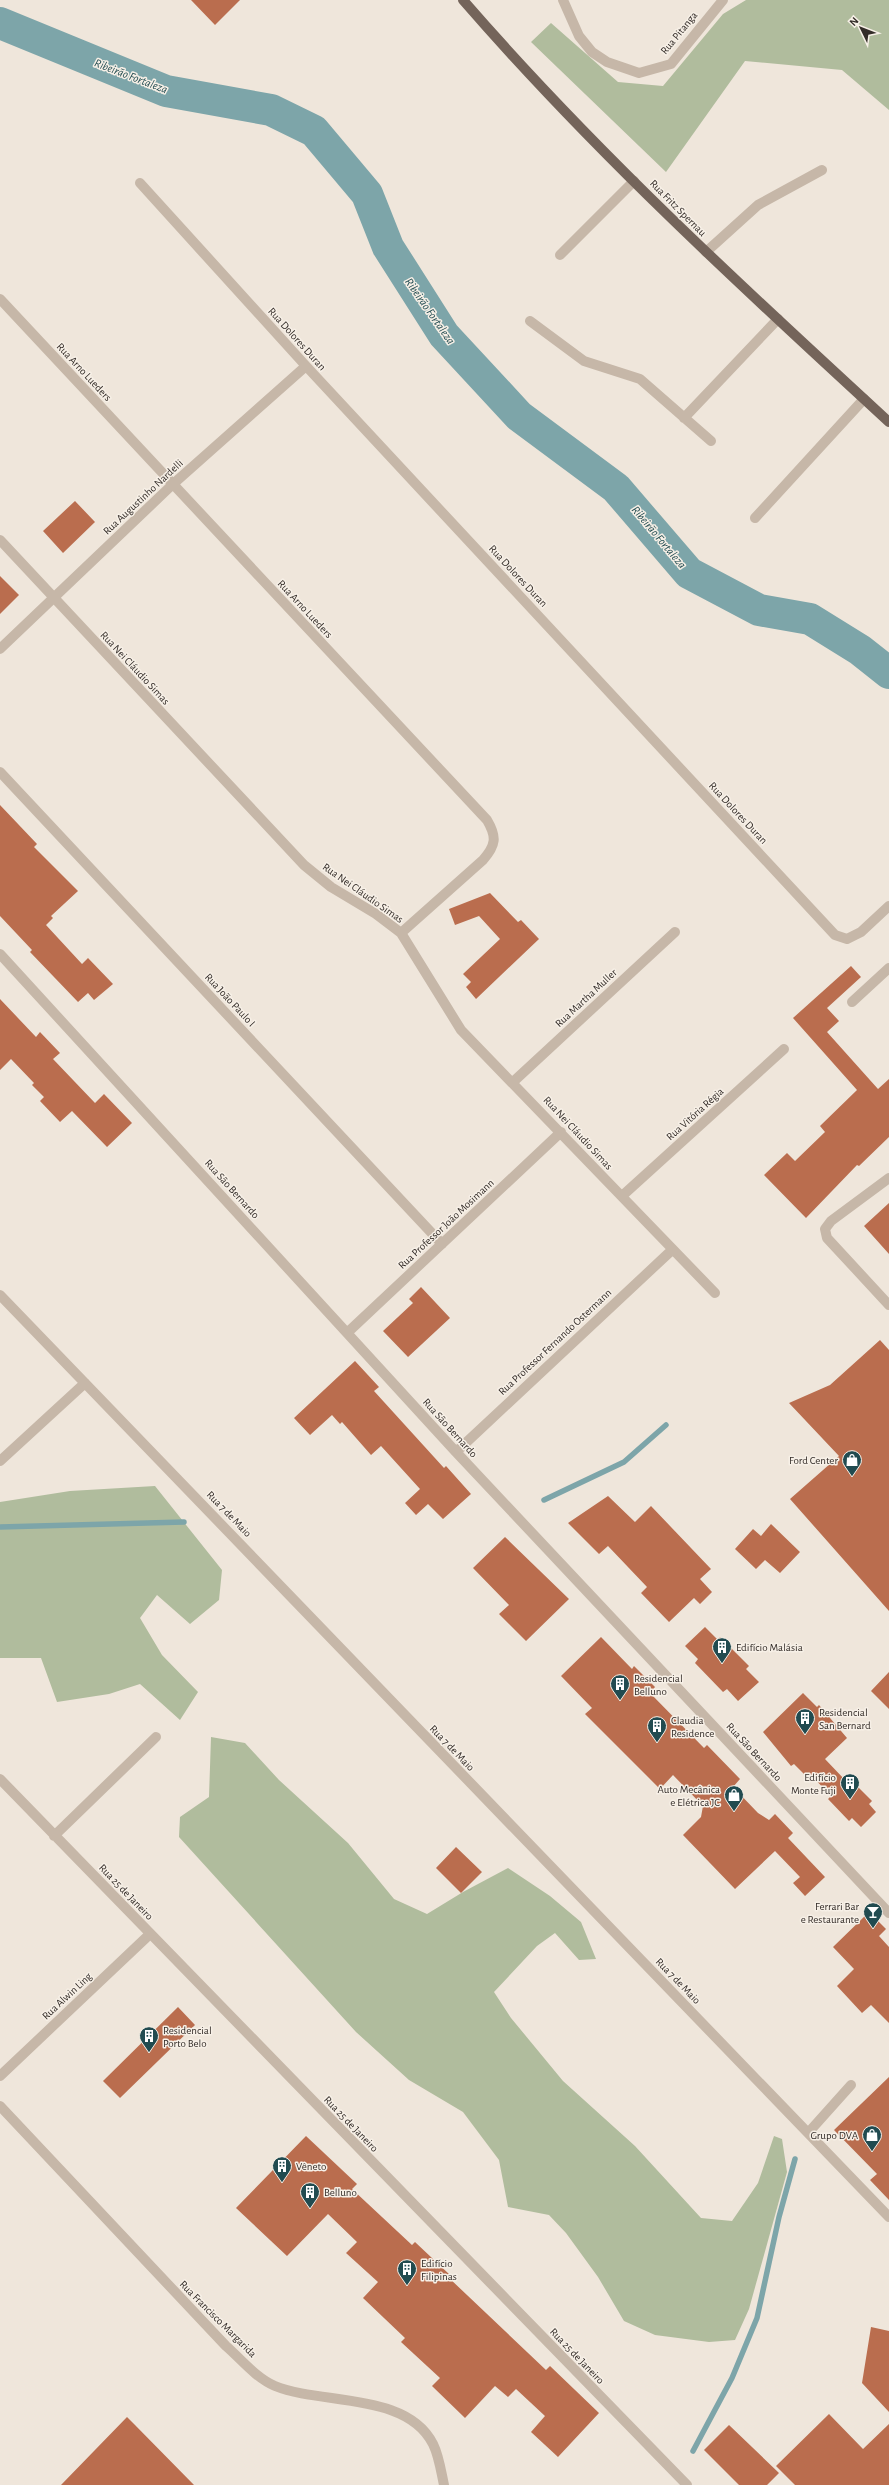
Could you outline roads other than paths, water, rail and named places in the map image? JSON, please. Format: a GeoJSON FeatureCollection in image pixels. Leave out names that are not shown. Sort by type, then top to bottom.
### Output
{"type":"FeatureCollection","features":[{"type":"Feature","properties":{"kind":"main road","name":"Rua Fritz Spernau"},"geometry":{"type":"LineString","coordinates":[[463,0],[522,68],[634,181],[706,252],[889,422]]}},
{"type":"Feature","properties":{"kind":"street","name":"Rua Pitanga"},"geometry":{"type":"LineString","coordinates":[[563,0],[579,36],[592,52],[607,62],[639,74],[671,64],[723,0]]}},
{"type":"Feature","properties":{"kind":"street"},"geometry":{"type":"LineString","coordinates":[[706,252],[758,205],[822,170]]}},
{"type":"Feature","properties":{"kind":"street"},"geometry":{"type":"LineString","coordinates":[[560,255],[634,181]]}},
{"type":"Feature","properties":{"kind":"street","name":"Rua Dolores Duran"},"geometry":{"type":"LineString","coordinates":[[140,183],[306,366],[835,935],[847,939],[861,932],[889,906]]}},
{"type":"Feature","properties":{"kind":"street","name":"Rua Arno Lueders"},"geometry":{"type":"LineString","coordinates":[[0,299],[172,485],[488,820],[493,830],[495,839],[493,848],[484,860],[401,933]]}},
{"type":"Feature","properties":{"kind":"street"},"geometry":{"type":"LineString","coordinates":[[684,418],[778,320]]}},
{"type":"Feature","properties":{"kind":"street"},"geometry":{"type":"LineString","coordinates":[[530,321],[584,361],[640,379],[711,441]]}},
{"type":"Feature","properties":{"kind":"street","name":"Rua Augustinho Nardelli"},"geometry":{"type":"LineString","coordinates":[[0,649],[172,485],[306,366]]}},
{"type":"Feature","properties":{"kind":"street"},"geometry":{"type":"LineString","coordinates":[[755,518],[864,399]]}},
{"type":"Feature","properties":{"kind":"street","name":"Rua Nei Cláudio Simas"},"geometry":{"type":"LineString","coordinates":[[0,540],[304,864],[330,887],[376,914],[401,933],[461,1030],[561,1132],[714,1293]]}},
{"type":"Feature","properties":{"kind":"street","name":"Rua João Paulo I"},"geometry":{"type":"LineString","coordinates":[[0,772],[442,1244]]}},
{"type":"Feature","properties":{"kind":"street","name":"Rua Martha Muller"},"geometry":{"type":"LineString","coordinates":[[512,1082],[675,932]]}},
{"type":"Feature","properties":{"kind":"street","name":"Rua São Bernardo"},"geometry":{"type":"LineString","coordinates":[[0,954],[456,1452],[889,1913]]}},
{"type":"Feature","properties":{"kind":"street"},"geometry":{"type":"LineString","coordinates":[[852,1002],[889,968]]}},
{"type":"Feature","properties":{"kind":"street","name":"Rua Vitória Régia"},"geometry":{"type":"LineString","coordinates":[[622,1196],[784,1049]]}},
{"type":"Feature","properties":{"kind":"street","name":"Rua Professor João Mosimann"},"geometry":{"type":"LineString","coordinates":[[348,1333],[561,1132]]}},
{"type":"Feature","properties":{"kind":"street"},"geometry":{"type":"LineString","coordinates":[[889,1178],[831,1221],[825,1228],[827,1238],[889,1305]]}},
{"type":"Feature","properties":{"kind":"street","name":"Rua Professor Fernando Ostermann"},"geometry":{"type":"LineString","coordinates":[[456,1452],[672,1250]]}},
{"type":"Feature","properties":{"kind":"street","name":"Rua 7 de Maio"},"geometry":{"type":"LineString","coordinates":[[0,1295],[889,2217]]}},
{"type":"Feature","properties":{"kind":"street"},"geometry":{"type":"LineString","coordinates":[[0,1461],[85,1383]]}},
{"type":"Feature","properties":{"kind":"street"},"geometry":{"type":"LineString","coordinates":[[54,1836],[156,1736]]}},
{"type":"Feature","properties":{"kind":"street","name":"Rua 25 de Janeiro"},"geometry":{"type":"LineString","coordinates":[[0,1779],[687,2485]]}},
{"type":"Feature","properties":{"kind":"street","name":"Rua Alwin Ling"},"geometry":{"type":"LineString","coordinates":[[0,2076],[150,1934]]}},
{"type":"Feature","properties":{"kind":"street"},"geometry":{"type":"LineString","coordinates":[[808,2133],[851,2085]]}},
{"type":"Feature","properties":{"kind":"street","name":"Rua Francisco Margarida"},"geometry":{"type":"LineString","coordinates":[[0,2106],[226,2346],[255,2373],[273,2385],[306,2396],[358,2402],[389,2409],[405,2416],[432,2443],[444,2485]]}},
{"type":"Feature","properties":{"kind":"waterway","name":"Ribeirão Fortaleza"},"geometry":{"type":"LineString","coordinates":[[0,23],[166,91],[271,110],[314,131],[367,194],[388,247],[444,335],[519,416],[616,488],[689,573],[759,610],[810,619],[860,650],[889,673]]}},
{"type":"Feature","properties":{"kind":"waterway"},"geometry":{"type":"LineString","coordinates":[[544,1500],[624,1462],[666,1425]]}},
{"type":"Feature","properties":{"kind":"waterway"},"geometry":{"type":"LineString","coordinates":[[0,1527],[184,1522]]}},
{"type":"Feature","properties":{"kind":"waterway"},"geometry":{"type":"LineString","coordinates":[[693,2451],[732,2378],[757,2318],[779,2217],[795,2159]]}},
{"type":"Feature","properties":{"kind":"place","name":"Ford Center"},"geometry":{"type":"Point","coordinates":[852,1477]}},
{"type":"Feature","properties":{"kind":"place","name":"Edifício Malásia"},"geometry":{"type":"Point","coordinates":[722,1664]}},
{"type":"Feature","properties":{"kind":"place","name":"Residencial Belluno"},"geometry":{"type":"Point","coordinates":[620,1701]}},
{"type":"Feature","properties":{"kind":"place","name":"Residencial San Bernard"},"geometry":{"type":"Point","coordinates":[805,1735]}},
{"type":"Feature","properties":{"kind":"place","name":"Claudia Residence"},"geometry":{"type":"Point","coordinates":[657,1743]}},
{"type":"Feature","properties":{"kind":"place","name":"Edifício Monte Fuji"},"geometry":{"type":"Point","coordinates":[850,1800]}},
{"type":"Feature","properties":{"kind":"place","name":"Auto Mecânica e Elétrica JC"},"geometry":{"type":"Point","coordinates":[734,1812]}},
{"type":"Feature","properties":{"kind":"place","name":"Ferrari Bar e Restaurante"},"geometry":{"type":"Point","coordinates":[873,1929]}},
{"type":"Feature","properties":{"kind":"place","name":"Residencial Porto Belo"},"geometry":{"type":"Point","coordinates":[149,2053]}},
{"type":"Feature","properties":{"kind":"place","name":"Grupo DVA"},"geometry":{"type":"Point","coordinates":[872,2152]}},
{"type":"Feature","properties":{"kind":"place","name":"Vêneto"},"geometry":{"type":"Point","coordinates":[282,2183]}},
{"type":"Feature","properties":{"kind":"place","name":"Belluno"},"geometry":{"type":"Point","coordinates":[310,2209]}},
{"type":"Feature","properties":{"kind":"place","name":"Edifício Filipinas"},"geometry":{"type":"Point","coordinates":[407,2286]}}]}
